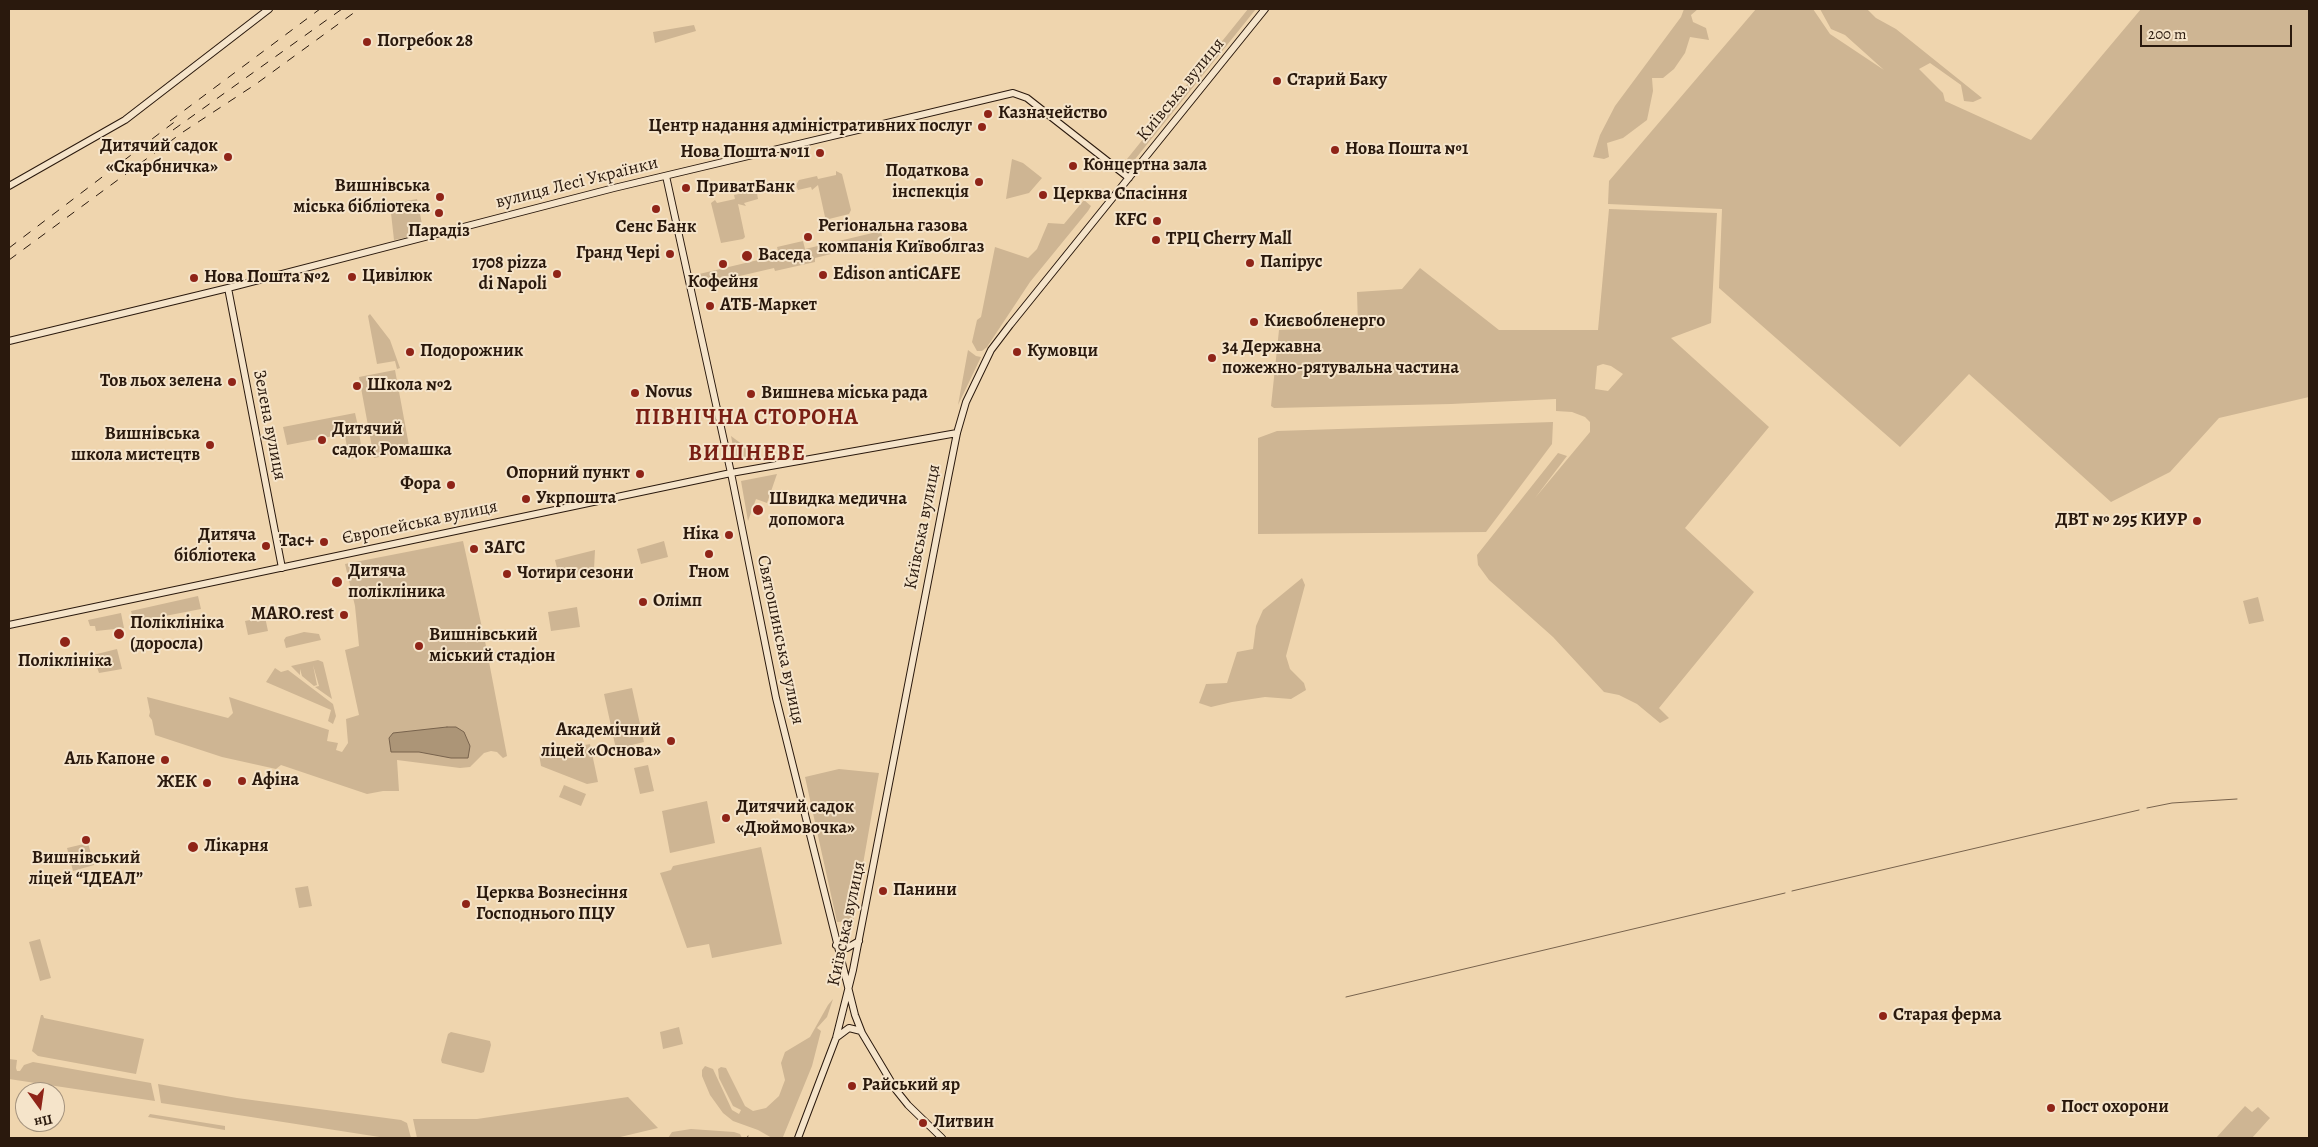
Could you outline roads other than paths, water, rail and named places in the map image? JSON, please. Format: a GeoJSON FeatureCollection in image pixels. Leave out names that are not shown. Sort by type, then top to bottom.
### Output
{"type":"FeatureCollection","features":[{"type":"Feature","properties":{"kind":"street"},"geometry":{"type":"LineString","coordinates":[[9,186],[125,120],[269,9]]}},
{"type":"Feature","properties":{"kind":"street","name":"Київська вулиця"},"geometry":{"type":"LineString","coordinates":[[798,1138],[836,1038],[849,991],[957,433],[966,402],[991,350],[1033,295],[1265,9]]}},
{"type":"Feature","properties":{"kind":"street","name":"вулиця Лесі Українки"},"geometry":{"type":"LineString","coordinates":[[9,341],[228,288],[666,176],[1013,93],[1027,98],[1129,178]]}},
{"type":"Feature","properties":{"kind":"street","name":"Святошинська вулиця"},"geometry":{"type":"LineString","coordinates":[[666,176],[731,473],[778,707],[849,991],[861,1031],[896,1090],[908,1105],[942,1138]]}},
{"type":"Feature","properties":{"kind":"street","name":"Зелена вулиця"},"geometry":{"type":"LineString","coordinates":[[228,288],[282,568]]}},
{"type":"Feature","properties":{"kind":"street","name":"Європейська вулиця"},"geometry":{"type":"LineString","coordinates":[[9,625],[731,473],[957,433]]}},
{"type":"Feature","properties":{"kind":"street"},"geometry":{"type":"LineString","coordinates":[[836,945],[847,948],[860,940]]}},
{"type":"Feature","properties":{"kind":"street"},"geometry":{"type":"LineString","coordinates":[[836,1038],[849,1028],[861,1031]]}},
{"type":"Feature","properties":{"kind":"waterway"},"geometry":{"type":"LineString","coordinates":[[2147,808],[2172,803],[2237,799]]}},
{"type":"Feature","properties":{"kind":"waterway"},"geometry":{"type":"LineString","coordinates":[[1792,891],[2139,810]]}},
{"type":"Feature","properties":{"kind":"waterway"},"geometry":{"type":"LineString","coordinates":[[1346,997],[1785,893]]}},
{"type":"Feature","properties":{"kind":"railway"},"geometry":{"type":"LineString","coordinates":[[170,121],[320,9]]}},
{"type":"Feature","properties":{"kind":"railway"},"geometry":{"type":"LineString","coordinates":[[173,130],[342,9]]}},
{"type":"Feature","properties":{"kind":"railway"},"geometry":{"type":"LineString","coordinates":[[9,260],[183,132],[256,84],[359,9]]}},
{"type":"Feature","properties":{"kind":"railway"},"geometry":{"type":"LineString","coordinates":[[9,248],[177,120]]}},
{"type":"Feature","properties":{"kind":"place","name":"Погребок 28"},"geometry":{"type":"Point","coordinates":[367,42]}},
{"type":"Feature","properties":{"kind":"place","name":"Старий Баку"},"geometry":{"type":"Point","coordinates":[1277,81]}},
{"type":"Feature","properties":{"kind":"place","name":"Казначейство"},"geometry":{"type":"Point","coordinates":[988,114]}},
{"type":"Feature","properties":{"kind":"place","name":"Центр надання адміністративних послуг"},"geometry":{"type":"Point","coordinates":[982,127]}},
{"type":"Feature","properties":{"kind":"place","name":"Нова Пошта №1"},"geometry":{"type":"Point","coordinates":[1335,150]}},
{"type":"Feature","properties":{"kind":"place","name":"Нова Пошта №11"},"geometry":{"type":"Point","coordinates":[820,153]}},
{"type":"Feature","properties":{"kind":"place","name":"Дитячий садок «Скарбничка»"},"geometry":{"type":"Point","coordinates":[228,157]}},
{"type":"Feature","properties":{"kind":"place","name":"Концертна зала"},"geometry":{"type":"Point","coordinates":[1073,166]}},
{"type":"Feature","properties":{"kind":"place","name":"Податкова інспекція"},"geometry":{"type":"Point","coordinates":[979,182]}},
{"type":"Feature","properties":{"kind":"place","name":"ПриватБанк"},"geometry":{"type":"Point","coordinates":[686,188]}},
{"type":"Feature","properties":{"kind":"place","name":"Церква Спасіння"},"geometry":{"type":"Point","coordinates":[1043,195]}},
{"type":"Feature","properties":{"kind":"place","name":"Вишнівська міська бібліотека"},"geometry":{"type":"Point","coordinates":[440,197]}},
{"type":"Feature","properties":{"kind":"place","name":"Сенс Банк"},"geometry":{"type":"Point","coordinates":[656,209]}},
{"type":"Feature","properties":{"kind":"place","name":"Парадіз"},"geometry":{"type":"Point","coordinates":[439,213]}},
{"type":"Feature","properties":{"kind":"place","name":"KFC"},"geometry":{"type":"Point","coordinates":[1157,221]}},
{"type":"Feature","properties":{"kind":"place","name":"Регіональна газова компанія Київоблгаз"},"geometry":{"type":"Point","coordinates":[808,237]}},
{"type":"Feature","properties":{"kind":"place","name":"ТРЦ Cherry Mall"},"geometry":{"type":"Point","coordinates":[1156,240]}},
{"type":"Feature","properties":{"kind":"place","name":"Гранд Чері"},"geometry":{"type":"Point","coordinates":[670,254]}},
{"type":"Feature","properties":{"kind":"place","name":"Васеда"},"geometry":{"type":"Point","coordinates":[747,256]}},
{"type":"Feature","properties":{"kind":"place","name":"Папірус"},"geometry":{"type":"Point","coordinates":[1250,263]}},
{"type":"Feature","properties":{"kind":"place","name":"Кофейня"},"geometry":{"type":"Point","coordinates":[723,264]}},
{"type":"Feature","properties":{"kind":"place","name":"1708 pizza di Napoli"},"geometry":{"type":"Point","coordinates":[557,274]}},
{"type":"Feature","properties":{"kind":"place","name":"Edison antiCAFE"},"geometry":{"type":"Point","coordinates":[823,275]}},
{"type":"Feature","properties":{"kind":"place","name":"Цивілюк"},"geometry":{"type":"Point","coordinates":[352,277]}},
{"type":"Feature","properties":{"kind":"place","name":"Нова Пошта №2"},"geometry":{"type":"Point","coordinates":[194,278]}},
{"type":"Feature","properties":{"kind":"place","name":"АТБ-Маркет"},"geometry":{"type":"Point","coordinates":[710,306]}},
{"type":"Feature","properties":{"kind":"place","name":"Києвобленерго"},"geometry":{"type":"Point","coordinates":[1254,322]}},
{"type":"Feature","properties":{"kind":"place","name":"Подорожник"},"geometry":{"type":"Point","coordinates":[410,352]}},
{"type":"Feature","properties":{"kind":"place","name":"Кумовци"},"geometry":{"type":"Point","coordinates":[1017,352]}},
{"type":"Feature","properties":{"kind":"place","name":"34 Державна пожежно-рятувальна частина"},"geometry":{"type":"Point","coordinates":[1212,358]}},
{"type":"Feature","properties":{"kind":"place","name":"Тов льох зелена"},"geometry":{"type":"Point","coordinates":[232,382]}},
{"type":"Feature","properties":{"kind":"place","name":"Школа №2"},"geometry":{"type":"Point","coordinates":[357,386]}},
{"type":"Feature","properties":{"kind":"place","name":"Novus"},"geometry":{"type":"Point","coordinates":[635,393]}},
{"type":"Feature","properties":{"kind":"place","name":"Вишнева міська рада"},"geometry":{"type":"Point","coordinates":[751,394]}},
{"type":"Feature","properties":{"kind":"place","name":"Дитячий садок Ромашка"},"geometry":{"type":"Point","coordinates":[322,440]}},
{"type":"Feature","properties":{"kind":"place","name":"Вишнівська школа мистецтв"},"geometry":{"type":"Point","coordinates":[210,445]}},
{"type":"Feature","properties":{"kind":"place","name":"Опорний пункт"},"geometry":{"type":"Point","coordinates":[640,474]}},
{"type":"Feature","properties":{"kind":"place","name":"Фора"},"geometry":{"type":"Point","coordinates":[451,485]}},
{"type":"Feature","properties":{"kind":"place","name":"Укрпошта"},"geometry":{"type":"Point","coordinates":[526,499]}},
{"type":"Feature","properties":{"kind":"place","name":"Швидка медична допомога"},"geometry":{"type":"Point","coordinates":[758,510]}},
{"type":"Feature","properties":{"kind":"place","name":"ДВТ № 295 КИУР"},"geometry":{"type":"Point","coordinates":[2197,521]}},
{"type":"Feature","properties":{"kind":"place","name":"Ніка"},"geometry":{"type":"Point","coordinates":[729,535]}},
{"type":"Feature","properties":{"kind":"place","name":"Тас+"},"geometry":{"type":"Point","coordinates":[324,542]}},
{"type":"Feature","properties":{"kind":"place","name":"Дитяча бібліотека"},"geometry":{"type":"Point","coordinates":[266,546]}},
{"type":"Feature","properties":{"kind":"place","name":"ЗАГС"},"geometry":{"type":"Point","coordinates":[474,549]}},
{"type":"Feature","properties":{"kind":"place","name":"Гном"},"geometry":{"type":"Point","coordinates":[709,554]}},
{"type":"Feature","properties":{"kind":"place","name":"Чотири сезони"},"geometry":{"type":"Point","coordinates":[507,574]}},
{"type":"Feature","properties":{"kind":"place","name":"Дитяча полікліника"},"geometry":{"type":"Point","coordinates":[337,582]}},
{"type":"Feature","properties":{"kind":"place","name":"Олімп"},"geometry":{"type":"Point","coordinates":[643,602]}},
{"type":"Feature","properties":{"kind":"place","name":"MARO.rest"},"geometry":{"type":"Point","coordinates":[344,615]}},
{"type":"Feature","properties":{"kind":"place","name":"Поліклініка (доросла)"},"geometry":{"type":"Point","coordinates":[119,634]}},
{"type":"Feature","properties":{"kind":"place","name":"Поліклініка"},"geometry":{"type":"Point","coordinates":[65,642]}},
{"type":"Feature","properties":{"kind":"place","name":"Вишнівський міський стадіон"},"geometry":{"type":"Point","coordinates":[419,646]}},
{"type":"Feature","properties":{"kind":"place","name":"Академічний ліцей «Основа»"},"geometry":{"type":"Point","coordinates":[671,741]}},
{"type":"Feature","properties":{"kind":"place","name":"Аль Капоне"},"geometry":{"type":"Point","coordinates":[165,760]}},
{"type":"Feature","properties":{"kind":"place","name":"Афіна"},"geometry":{"type":"Point","coordinates":[242,781]}},
{"type":"Feature","properties":{"kind":"place","name":"ЖЕК"},"geometry":{"type":"Point","coordinates":[207,783]}},
{"type":"Feature","properties":{"kind":"place","name":"Дитячий садок «Дюймовочка»"},"geometry":{"type":"Point","coordinates":[726,818]}},
{"type":"Feature","properties":{"kind":"place","name":"Вишнівський ліцей “ІДЕАЛ”"},"geometry":{"type":"Point","coordinates":[86,840]}},
{"type":"Feature","properties":{"kind":"place","name":"Лікарня"},"geometry":{"type":"Point","coordinates":[193,847]}},
{"type":"Feature","properties":{"kind":"place","name":"Панини"},"geometry":{"type":"Point","coordinates":[883,891]}},
{"type":"Feature","properties":{"kind":"place","name":"Церква Вознесіння Господнього ПЦУ"},"geometry":{"type":"Point","coordinates":[466,904]}},
{"type":"Feature","properties":{"kind":"place","name":"Старая ферма"},"geometry":{"type":"Point","coordinates":[1883,1016]}},
{"type":"Feature","properties":{"kind":"place","name":"Райський яр"},"geometry":{"type":"Point","coordinates":[852,1086]}},
{"type":"Feature","properties":{"kind":"place","name":"Пост охорони"},"geometry":{"type":"Point","coordinates":[2051,1108]}},
{"type":"Feature","properties":{"kind":"place","name":"Литвин"},"geometry":{"type":"Point","coordinates":[923,1123]}},
{"type":"Feature","properties":{"kind":"district","name":"ПІВНІЧНА СТОРОНА"},"geometry":{"type":"Point","coordinates":[747,419]}},
{"type":"Feature","properties":{"kind":"district","name":"ВИШНЕВЕ"},"geometry":{"type":"Point","coordinates":[747,455]}}]}
